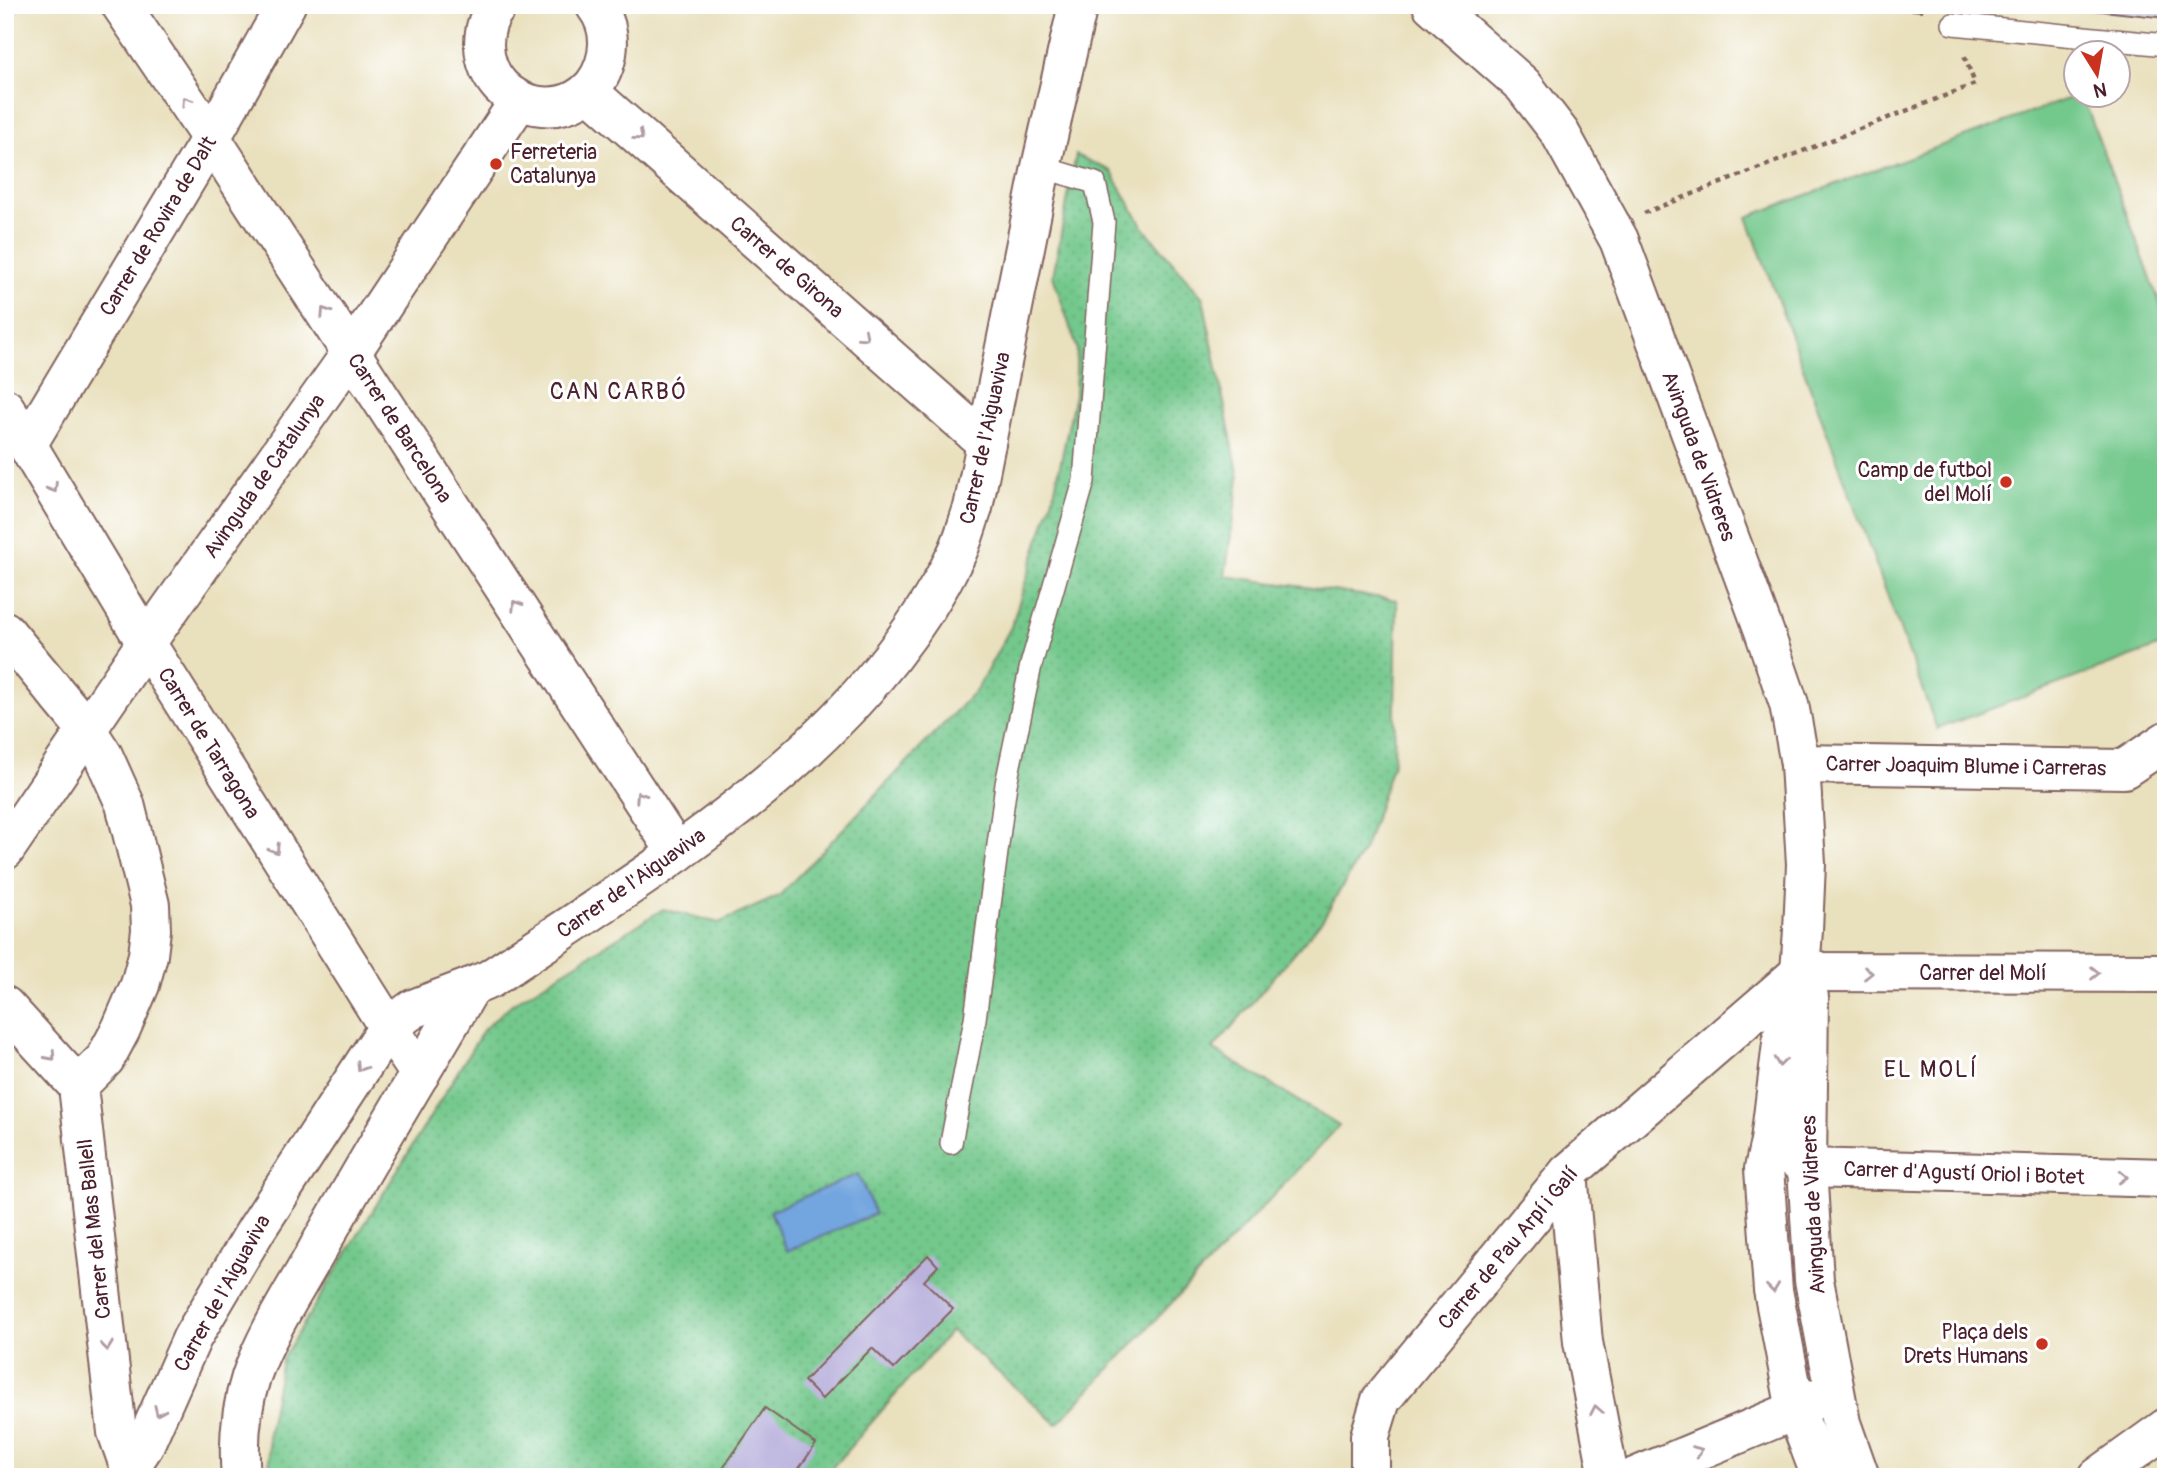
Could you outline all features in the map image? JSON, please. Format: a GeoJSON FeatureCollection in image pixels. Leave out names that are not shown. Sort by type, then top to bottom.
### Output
{"type":"FeatureCollection","features":[{"type":"Feature","properties":{"kind":"street","name":"Carrer de Barcelona"},"geometry":{"type":"LineString","coordinates":[[121,5],[211,138],[677,853]]}},
{"type":"Feature","properties":{"kind":"street","name":"Carrer de Rovira de Dalt"},"geometry":{"type":"LineString","coordinates":[[27,445],[211,138],[286,5]]}},
{"type":"Feature","properties":{"kind":"street"},"geometry":{"type":"LineString","coordinates":[[498,5],[489,18],[484,35],[485,58],[494,78],[508,94],[519,101],[539,107],[567,104],[588,91],[601,74],[609,43],[604,21],[595,5]]}},
{"type":"Feature","properties":{"kind":"street","name":"Carrer de l'Aiguaviva"},"geometry":{"type":"LineString","coordinates":[[131,1472],[192,1338],[256,1230],[387,1027],[414,1009],[489,979],[677,853],[739,806],[800,755],[851,706],[894,655],[925,612],[956,556],[973,508],[1041,167],[1078,5]]}},
{"type":"Feature","properties":{"kind":"street","name":"Avinguda de Vidreres"},"geometry":{"type":"LineString","coordinates":[[1432,5],[1523,85],[1560,134],[1619,240],[1789,704],[1800,764],[1806,864],[1800,972],[1787,1003],[1770,1141],[1764,1169],[1773,1290],[1796,1410],[1821,1477]]}},
{"type":"Feature","properties":{"kind":"street","name":"Carrer de Girona"},"geometry":{"type":"LineString","coordinates":[[588,91],[986,443]]}},
{"type":"Feature","properties":{"kind":"street","name":"Avinguda de Catalunya"},"geometry":{"type":"LineString","coordinates":[[5,850],[86,729],[351,353],[519,101]]}},
{"type":"Feature","properties":{"kind":"street","name":"Carrer de Tarragona"},"geometry":{"type":"LineString","coordinates":[[5,408],[146,643],[387,1027],[420,1074]]}},
{"type":"Feature","properties":{"kind":"street"},"geometry":{"type":"LineString","coordinates":[[5,631],[86,729],[103,755],[125,804],[150,905],[151,930],[140,985],[121,1028],[105,1059],[78,1086],[5,1006]]}},
{"type":"Feature","properties":{"kind":"street","name":"Carrer Joaquim Blume i Carreras"},"geometry":{"type":"LineString","coordinates":[[1800,764],[2124,769],[2166,741]]}},
{"type":"Feature","properties":{"kind":"street"},"geometry":{"type":"LineString","coordinates":[[2124,769],[2166,775]]}},
{"type":"Feature","properties":{"kind":"street","name":"Avinguda de Vidreres"},"geometry":{"type":"LineString","coordinates":[[1800,972],[1809,998],[1807,1168],[1814,1280],[1841,1423],[1860,1477]]}},
{"type":"Feature","properties":{"kind":"street","name":"Carrer del Molí"},"geometry":{"type":"LineString","coordinates":[[1800,972],[2166,973]]}},
{"type":"Feature","properties":{"kind":"street","name":"Carrer de Pau Arpí i Galí"},"geometry":{"type":"LineString","coordinates":[[1370,1477],[1370,1437],[1381,1400],[1568,1173],[1800,972]]}},
{"type":"Feature","properties":{"kind":"street"},"geometry":{"type":"LineString","coordinates":[[241,1477],[241,1422],[251,1377],[265,1344],[327,1231],[471,987]]}},
{"type":"Feature","properties":{"kind":"street","name":"Carrer del Mas Ballell"},"geometry":{"type":"LineString","coordinates":[[78,1086],[117,1432],[131,1472]]}},
{"type":"Feature","properties":{"kind":"street"},"geometry":{"type":"LineString","coordinates":[[1770,1141],[1807,1168]]}},
{"type":"Feature","properties":{"kind":"street","name":"Carrer d'Agustí Oriol i Botet"},"geometry":{"type":"LineString","coordinates":[[1807,1168],[2166,1178]]}},
{"type":"Feature","properties":{"kind":"street"},"geometry":{"type":"LineString","coordinates":[[1568,1173],[1583,1342],[1609,1477]]}},
{"type":"Feature","properties":{"kind":"street"},"geometry":{"type":"LineString","coordinates":[[1635,1477],[1796,1410],[1834,1388]]}},
{"type":"Feature","properties":{"kind":"street"},"geometry":{"type":"LineString","coordinates":[[2098,1477],[2166,1428]]}},
{"type":"Feature","properties":{"kind":"lane"},"geometry":{"type":"LineString","coordinates":[[1953,24],[2166,45]]}},
{"type":"Feature","properties":{"kind":"lane"},"geometry":{"type":"LineString","coordinates":[[951,1143],[975,1018],[1006,784],[1031,665],[1084,481],[1104,222],[1095,183],[1041,167]]}},
{"type":"Feature","properties":{"kind":"path"},"geometry":{"type":"LineString","coordinates":[[1611,226],[1975,84],[1953,24]]}},
{"type":"Feature","properties":{"kind":"green space","name":"Camp de futbol del Molí"},"geometry":{"type":"Polygon","coordinates":[[[2062,101],[2062,108],[2087,108],[2166,319],[2166,644],[1937,729],[1747,217],[2062,101]]]}},
{"type":"Feature","properties":{"kind":"green space"},"geometry":{"type":"Polygon","coordinates":[[[1076,155],[1111,171],[1143,227],[1203,298],[1239,478],[1225,576],[1397,600],[1394,760],[1365,848],[1323,919],[1213,1049],[1339,1126],[1057,1424],[951,1331],[824,1477],[270,1477],[268,1433],[282,1359],[484,1029],[512,1004],[663,909],[719,923],[779,896],[977,689],[1011,627],[1054,494],[1075,395],[1077,348],[1053,276],[1076,155]]]}},
{"type":"Feature","properties":{"kind":"water"},"geometry":{"type":"Polygon","coordinates":[[[858,1174],[875,1214],[787,1251],[770,1211],[858,1174]]]}},
{"type":"Feature","properties":{"kind":"building"},"geometry":{"type":"Polygon","coordinates":[[[1882,5],[1922,5],[1921,11],[1882,5]]]}},
{"type":"Feature","properties":{"kind":"building"},"geometry":{"type":"Polygon","coordinates":[[[2166,5],[2166,18],[2068,7],[2166,5]]]}},
{"type":"Feature","properties":{"kind":"building"},"geometry":{"type":"Polygon","coordinates":[[[928,1255],[938,1266],[924,1281],[953,1309],[894,1369],[872,1348],[822,1399],[804,1381],[928,1255]]]}},
{"type":"Feature","properties":{"kind":"building"},"geometry":{"type":"Polygon","coordinates":[[[765,1408],[816,1444],[793,1477],[717,1477],[765,1408]]]}},
{"type":"Feature","properties":{"kind":"place","name":"Ferreteria Catalunya"},"geometry":{"type":"Point","coordinates":[496,164]}},
{"type":"Feature","properties":{"kind":"place","name":"Camp de futbol del Molí"},"geometry":{"type":"Point","coordinates":[2006,482]}},
{"type":"Feature","properties":{"kind":"place","name":"Plaça dels Drets Humans"},"geometry":{"type":"Point","coordinates":[2042,1344]}},
{"type":"Feature","properties":{"kind":"district","name":"CAN CARBÓ"},"geometry":{"type":"Point","coordinates":[619,391]}},
{"type":"Feature","properties":{"kind":"district","name":"EL MOLÍ"},"geometry":{"type":"Point","coordinates":[1931,1069]}}]}
